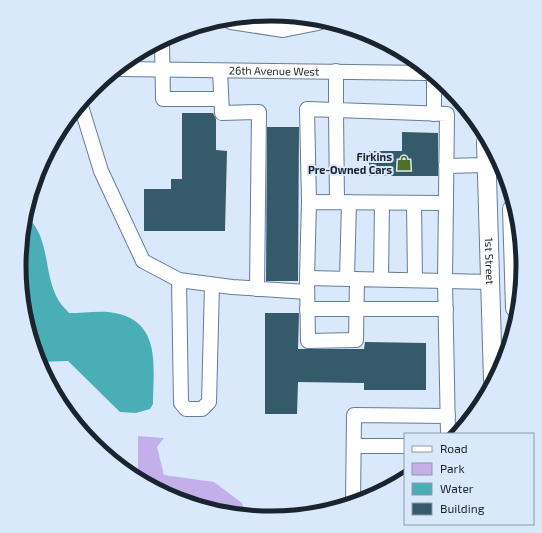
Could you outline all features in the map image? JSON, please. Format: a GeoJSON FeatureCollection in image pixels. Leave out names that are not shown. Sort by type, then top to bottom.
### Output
{"type":"FeatureCollection","features":[{"type":"Feature","properties":{"kind":"main road","name":"1st Street"},"geometry":{"type":"LineString","coordinates":[[486,148],[493,371]]}},
{"type":"Feature","properties":{"kind":"main road"},"geometry":{"type":"LineString","coordinates":[[514,235],[516,257]]}},
{"type":"Feature","properties":{"kind":"main road"},"geometry":{"type":"LineString","coordinates":[[491,282],[503,315],[504,343]]}},
{"type":"Feature","properties":{"kind":"street"},"geometry":{"type":"LineString","coordinates":[[238,23],[283,30],[311,24]]}},
{"type":"Feature","properties":{"kind":"street"},"geometry":{"type":"LineString","coordinates":[[162,46],[163,99],[221,99]]}},
{"type":"Feature","properties":{"kind":"street","name":"26th Avenue West"},"geometry":{"type":"LineString","coordinates":[[126,69],[421,73]]}},
{"type":"Feature","properties":{"kind":"street"},"geometry":{"type":"LineString","coordinates":[[220,71],[222,113],[259,112],[257,289]]}},
{"type":"Feature","properties":{"kind":"street"},"geometry":{"type":"LineString","coordinates":[[336,71],[336,110],[343,202],[357,309],[356,340],[308,341],[307,285],[309,202],[307,109],[336,110],[434,114],[446,114],[445,281],[448,433]]}},
{"type":"Feature","properties":{"kind":"street"},"geometry":{"type":"LineString","coordinates":[[434,83],[434,114]]}},
{"type":"Feature","properties":{"kind":"street"},"geometry":{"type":"LineString","coordinates":[[82,110],[101,171],[143,261],[179,280],[257,289],[307,285],[352,279],[491,282]]}},
{"type":"Feature","properties":{"kind":"street"},"geometry":{"type":"LineString","coordinates":[[446,166],[486,165]]}},
{"type":"Feature","properties":{"kind":"street"},"geometry":{"type":"LineString","coordinates":[[309,202],[446,203]]}},
{"type":"Feature","properties":{"kind":"street"},"geometry":{"type":"LineString","coordinates":[[381,279],[382,203]]}},
{"type":"Feature","properties":{"kind":"street"},"geometry":{"type":"LineString","coordinates":[[414,203],[414,280]]}},
{"type":"Feature","properties":{"kind":"street"},"geometry":{"type":"LineString","coordinates":[[179,280],[181,403],[186,409],[202,409],[208,402],[212,285]]}},
{"type":"Feature","properties":{"kind":"street"},"geometry":{"type":"LineString","coordinates":[[307,309],[446,309]]}},
{"type":"Feature","properties":{"kind":"street"},"geometry":{"type":"LineString","coordinates":[[353,498],[354,415],[448,416]]}},
{"type":"Feature","properties":{"kind":"street"},"geometry":{"type":"LineString","coordinates":[[354,446],[404,446]]}},
{"type":"Feature","properties":{"kind":"green space"},"geometry":{"type":"Polygon","coordinates":[[[138,436],[164,438],[157,447],[164,475],[214,482],[242,503],[244,510],[207,504],[192,499],[162,487],[138,473],[138,436]]]}},
{"type":"Feature","properties":{"kind":"water"},"geometry":{"type":"Polygon","coordinates":[[[30,221],[32,222],[38,231],[42,240],[54,292],[69,313],[115,313],[130,318],[141,326],[148,336],[152,348],[154,376],[153,404],[150,409],[136,413],[120,412],[68,361],[45,362],[34,330],[30,314],[26,283],[26,250],[30,221]]]}},
{"type":"Feature","properties":{"kind":"building"},"geometry":{"type":"Polygon","coordinates":[[[182,113],[213,113],[216,119],[216,150],[227,151],[225,231],[144,231],[144,189],[171,189],[171,179],[182,179],[182,113]]]}},
{"type":"Feature","properties":{"kind":"building"},"geometry":{"type":"Polygon","coordinates":[[[267,127],[299,127],[298,281],[266,281],[267,127]]]}},
{"type":"Feature","properties":{"kind":"building","name":"Firkins Pre-Owned Cars"},"geometry":{"type":"Polygon","coordinates":[[[402,132],[438,133],[438,176],[369,176],[369,151],[402,151],[402,132]]]}},
{"type":"Feature","properties":{"kind":"building"},"geometry":{"type":"Polygon","coordinates":[[[265,313],[299,313],[298,349],[364,349],[365,342],[426,343],[426,390],[364,390],[364,383],[298,382],[297,414],[265,414],[265,313]]]}},
{"type":"Feature","properties":{"kind":"place","name":"Firkins Pre-Owned Cars"},"geometry":{"type":"Point","coordinates":[404,163]}}]}
